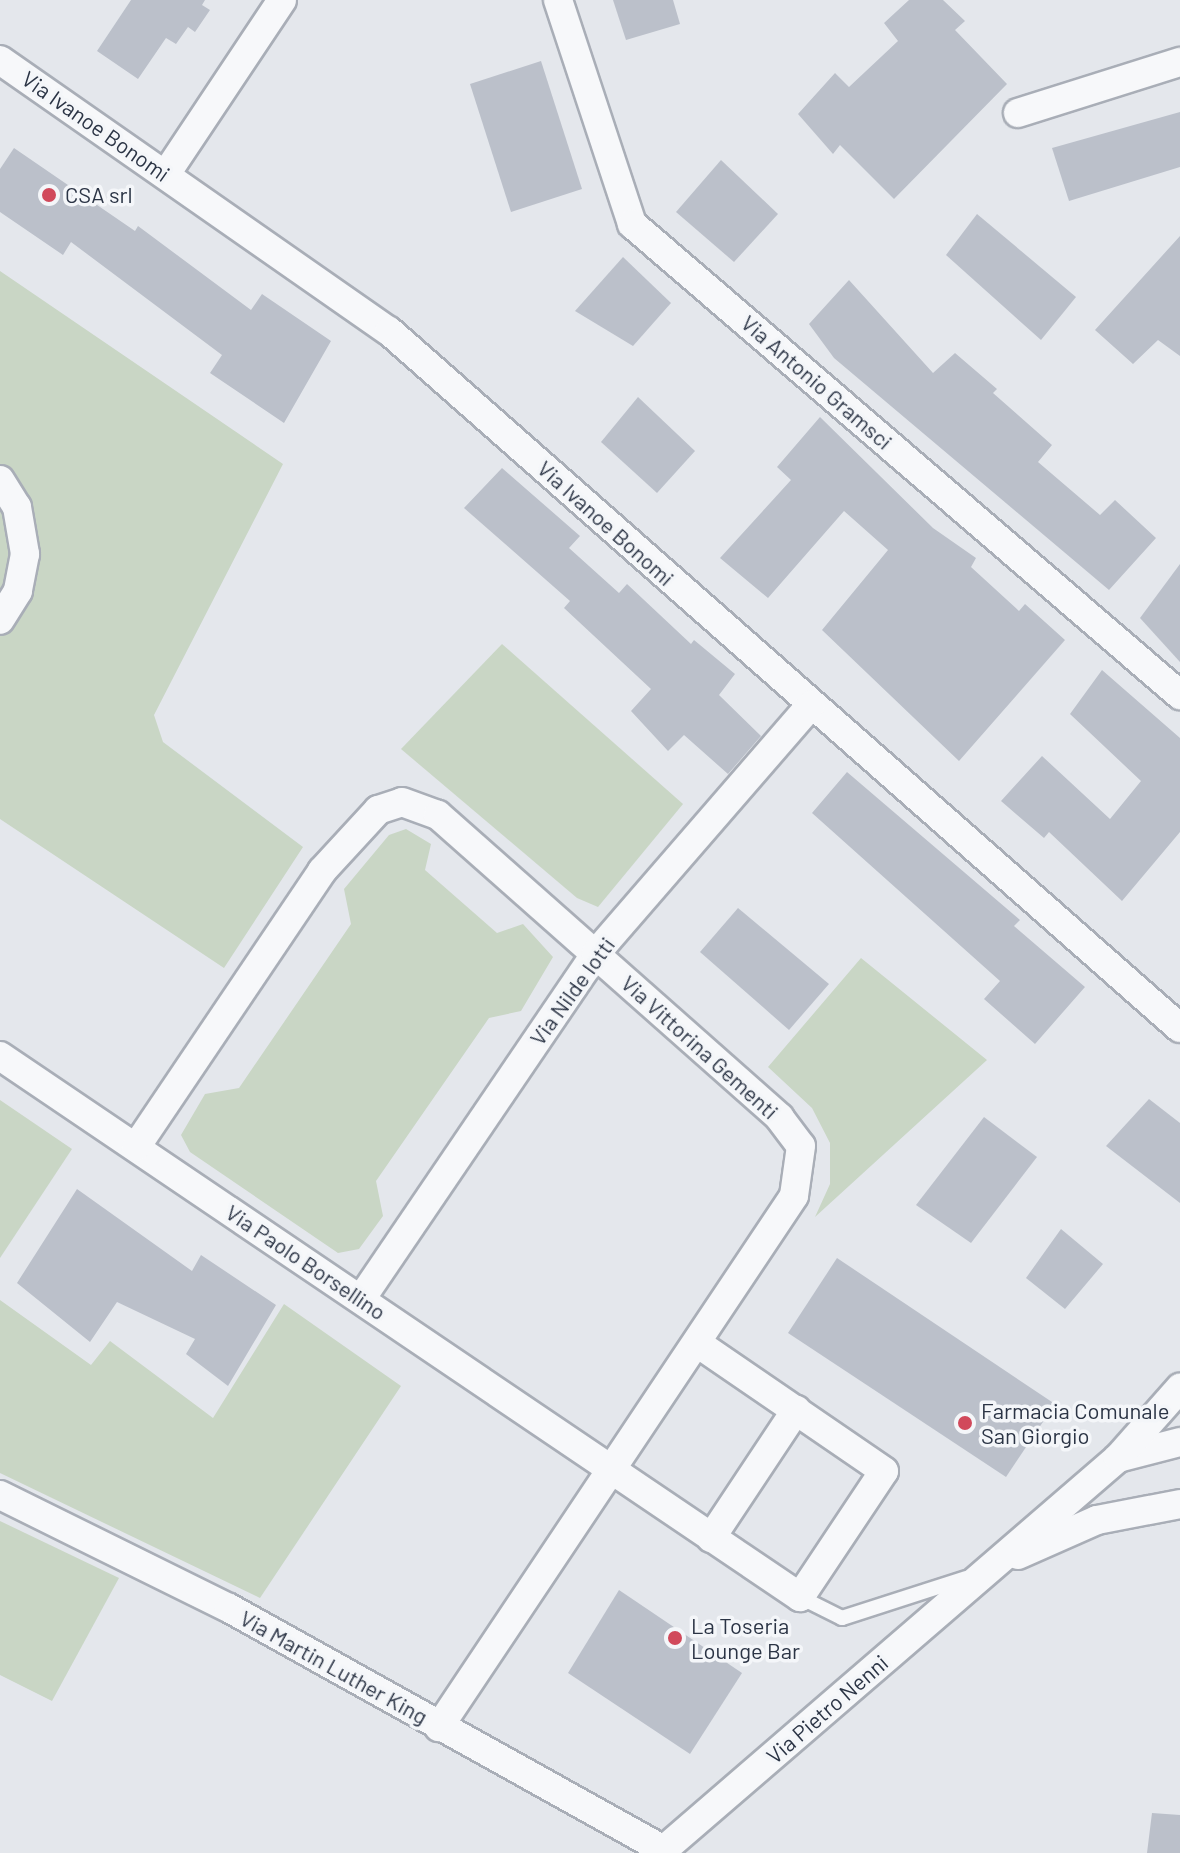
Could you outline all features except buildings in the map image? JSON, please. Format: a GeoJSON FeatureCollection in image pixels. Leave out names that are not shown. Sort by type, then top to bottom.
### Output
{"type":"FeatureCollection","features":[{"type":"Feature","properties":{"kind":"street"},"geometry":{"type":"LineString","coordinates":[[166,174],[282,0]]}},
{"type":"Feature","properties":{"kind":"street","name":"Via Antonio Gramsci"},"geometry":{"type":"LineString","coordinates":[[558,0],[632,224],[1180,695]]}},
{"type":"Feature","properties":{"kind":"street","name":"Via Ivanoe Bonomi"},"geometry":{"type":"LineString","coordinates":[[0,60],[389,331],[1180,1028]]}},
{"type":"Feature","properties":{"kind":"street"},"geometry":{"type":"LineString","coordinates":[[1018,113],[1180,62]]}},
{"type":"Feature","properties":{"kind":"street"},"geometry":{"type":"LineString","coordinates":[[0,480],[17,507],[25,554],[18,591],[0,620]]}},
{"type":"Feature","properties":{"kind":"street","name":"Via Nilde Iotti"},"geometry":{"type":"LineString","coordinates":[[361,1299],[596,953],[811,705]]}},
{"type":"Feature","properties":{"kind":"street","name":"Via Vittorina Gementi"},"geometry":{"type":"LineString","coordinates":[[136,1147],[322,871],[357,830],[389,805],[415,804],[438,815],[596,953],[792,1129],[801,1146],[794,1196],[439,1727]]}},
{"type":"Feature","properties":{"kind":"street","name":"Via Paolo Borsellino"},"geometry":{"type":"LineString","coordinates":[[0,1056],[800,1597]]}},
{"type":"Feature","properties":{"kind":"street"},"geometry":{"type":"LineString","coordinates":[[697,1343],[884,1471],[800,1597]]}},
{"type":"Feature","properties":{"kind":"street","name":"Via Pietro Nenni"},"geometry":{"type":"LineString","coordinates":[[662,1852],[1118,1458],[1180,1388]]}},
{"type":"Feature","properties":{"kind":"street"},"geometry":{"type":"LineString","coordinates":[[711,1538],[796,1410]]}},
{"type":"Feature","properties":{"kind":"street","name":"Via Pietro Nenni"},"geometry":{"type":"LineString","coordinates":[[1118,1458],[1180,1442]]}},
{"type":"Feature","properties":{"kind":"street","name":"Via Martin Luther King"},"geometry":{"type":"LineString","coordinates":[[0,1495],[229,1608],[662,1852]]}},
{"type":"Feature","properties":{"kind":"street","name":"Via Pietro Nenni"},"geometry":{"type":"LineString","coordinates":[[994,1566],[1097,1520],[1180,1504]]}},
{"type":"Feature","properties":{"kind":"lane"},"geometry":{"type":"LineString","coordinates":[[800,1597],[842,1618],[887,1608],[994,1566]]}},
{"type":"Feature","properties":{"kind":"green space"},"geometry":{"type":"Polygon","coordinates":[[[0,271],[283,464],[154,715],[163,742],[303,847],[224,968],[0,819],[0,271]]]}},
{"type":"Feature","properties":{"kind":"green space"},"geometry":{"type":"Polygon","coordinates":[[[502,644],[683,804],[598,907],[577,898],[401,749],[502,644]]]}},
{"type":"Feature","properties":{"kind":"green space"},"geometry":{"type":"Polygon","coordinates":[[[406,829],[431,844],[425,870],[497,933],[523,924],[553,957],[521,1011],[489,1018],[376,1181],[383,1216],[359,1249],[338,1253],[190,1152],[181,1135],[205,1094],[239,1088],[351,924],[344,889],[389,835],[406,829]]]}},
{"type":"Feature","properties":{"kind":"green space"},"geometry":{"type":"Polygon","coordinates":[[[861,958],[987,1060],[815,1217],[830,1184],[830,1143],[812,1108],[768,1067],[861,958]]]}},
{"type":"Feature","properties":{"kind":"green space"},"geometry":{"type":"Polygon","coordinates":[[[0,1100],[72,1149],[0,1258],[0,1100]]]}},
{"type":"Feature","properties":{"kind":"green space"},"geometry":{"type":"Polygon","coordinates":[[[0,1300],[91,1365],[110,1341],[213,1418],[284,1304],[401,1386],[260,1598],[0,1473],[0,1300]]]}},
{"type":"Feature","properties":{"kind":"green space"},"geometry":{"type":"Polygon","coordinates":[[[0,1521],[119,1578],[52,1701],[0,1675],[0,1521]]]}},
{"type":"Feature","properties":{"kind":"place","name":"CSA srl"},"geometry":{"type":"Point","coordinates":[49,195]}},
{"type":"Feature","properties":{"kind":"place","name":"Farmacia Comunale San Giorgio"},"geometry":{"type":"Point","coordinates":[965,1423]}},
{"type":"Feature","properties":{"kind":"place","name":"La Toseria Lounge Bar"},"geometry":{"type":"Point","coordinates":[675,1638]}}]}
